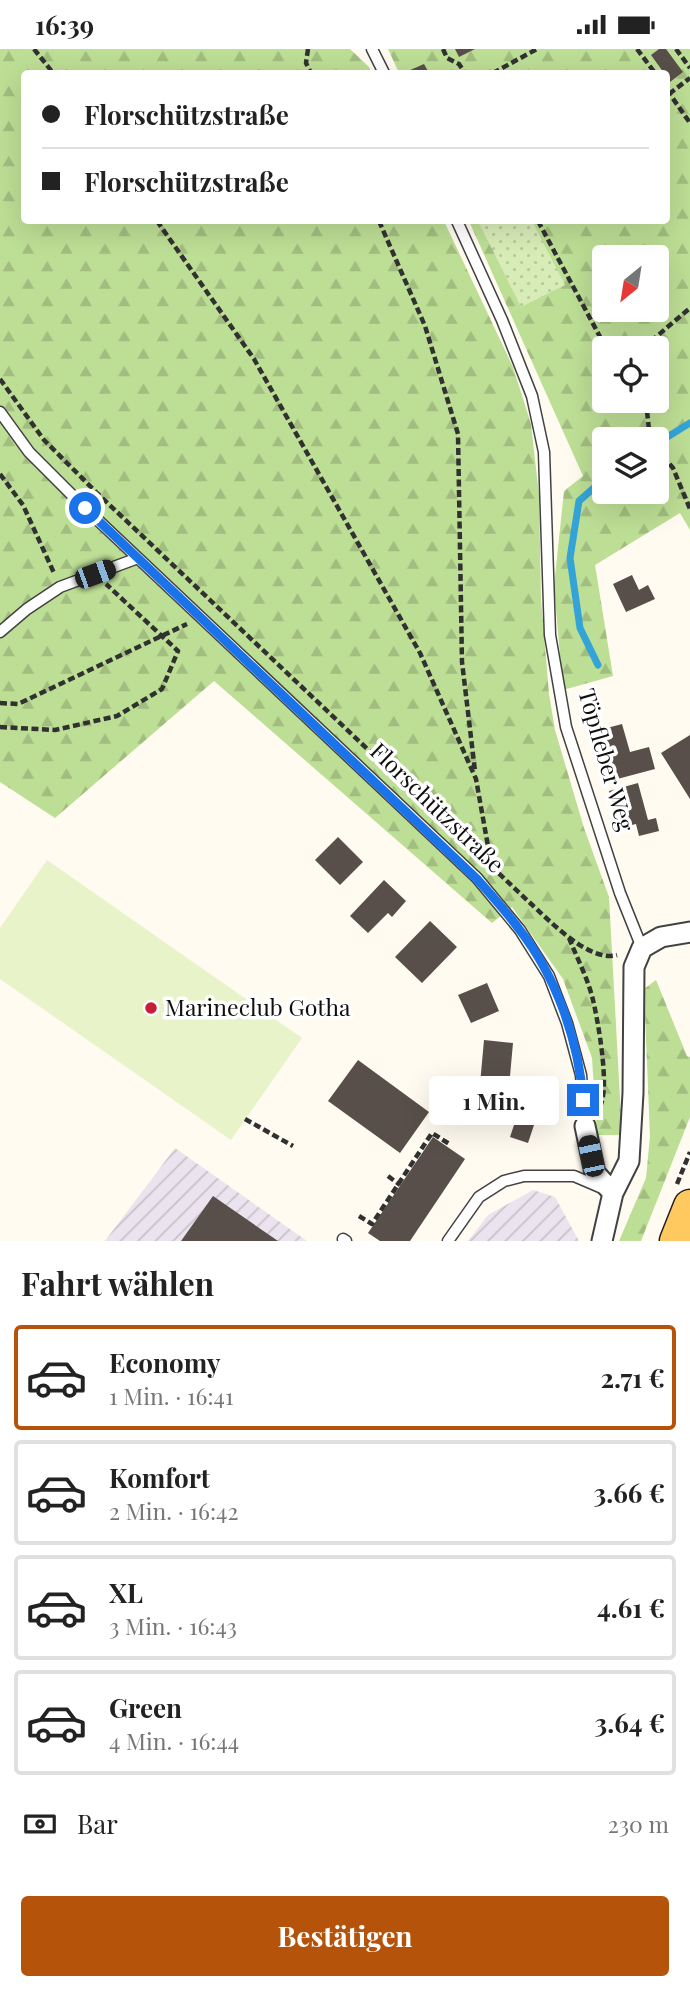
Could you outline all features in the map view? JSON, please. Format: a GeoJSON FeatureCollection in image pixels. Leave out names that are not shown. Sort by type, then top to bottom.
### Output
{"type":"FeatureCollection","features":[{"type":"Feature","properties":{"kind":"main road"},"geometry":{"type":"LineString","coordinates":[[676,1241],[690,1206]]}},
{"type":"Feature","properties":{"kind":"street"},"geometry":{"type":"LineString","coordinates":[[602,1241],[612,1193],[629,1161],[633,1093],[634,967],[642,948],[661,937],[690,932]]}},
{"type":"Feature","properties":{"kind":"street","name":"Florschützstraße"},"geometry":{"type":"LineString","coordinates":[[585,1126],[595,1173],[612,1193]]}},
{"type":"Feature","properties":{"kind":"lane"},"geometry":{"type":"LineString","coordinates":[[372,49],[382,70]]}},
{"type":"Feature","properties":{"kind":"lane","name":"Töpfleber Weg"},"geometry":{"type":"LineString","coordinates":[[458,224],[502,320],[532,396],[544,452],[550,635],[566,727],[620,893],[642,948]]}},
{"type":"Feature","properties":{"kind":"lane","name":"Florschützstraße"},"geometry":{"type":"LineString","coordinates":[[0,412],[29,452],[85,508],[477,879],[520,930],[549,976],[567,1023],[581,1075],[585,1126]]}},
{"type":"Feature","properties":{"kind":"lane"},"geometry":{"type":"LineString","coordinates":[[0,632],[27,609],[60,587],[138,558]]}},
{"type":"Feature","properties":{"kind":"lane"},"geometry":{"type":"LineString","coordinates":[[448,1241],[480,1197],[504,1181],[524,1176],[574,1176],[612,1193]]}},
{"type":"Feature","properties":{"kind":"path"},"geometry":{"type":"LineString","coordinates":[[34,49],[51,70]]}},
{"type":"Feature","properties":{"kind":"path"},"geometry":{"type":"LineString","coordinates":[[39,49],[43,59]]}},
{"type":"Feature","properties":{"kind":"path"},"geometry":{"type":"LineString","coordinates":[[308,49],[306,63],[310,70]]}},
{"type":"Feature","properties":{"kind":"path"},"geometry":{"type":"LineString","coordinates":[[443,49],[447,58],[459,64],[463,70]]}},
{"type":"Feature","properties":{"kind":"path"},"geometry":{"type":"LineString","coordinates":[[499,70],[537,49]]}},
{"type":"Feature","properties":{"kind":"path"},"geometry":{"type":"LineString","coordinates":[[646,49],[639,51],[653,70]]}},
{"type":"Feature","properties":{"kind":"path"},"geometry":{"type":"LineString","coordinates":[[677,49],[690,68]]}},
{"type":"Feature","properties":{"kind":"path"},"geometry":{"type":"LineString","coordinates":[[670,91],[690,79]]}},
{"type":"Feature","properties":{"kind":"path"},"geometry":{"type":"LineString","coordinates":[[670,95],[690,123]]}},
{"type":"Feature","properties":{"kind":"path"},"geometry":{"type":"LineString","coordinates":[[159,224],[254,359],[420,653],[476,779]]}},
{"type":"Feature","properties":{"kind":"path"},"geometry":{"type":"LineString","coordinates":[[380,224],[425,326],[458,434],[462,662],[476,779],[491,865]]}},
{"type":"Feature","properties":{"kind":"path"},"geometry":{"type":"LineString","coordinates":[[540,224],[600,336]]}},
{"type":"Feature","properties":{"kind":"path"},"geometry":{"type":"LineString","coordinates":[[657,336],[690,308]]}},
{"type":"Feature","properties":{"kind":"path"},"geometry":{"type":"LineString","coordinates":[[0,379],[44,439],[98,494],[569,937],[596,954],[611,957],[642,948]]}},
{"type":"Feature","properties":{"kind":"path"},"geometry":{"type":"LineString","coordinates":[[669,463],[690,509]]}},
{"type":"Feature","properties":{"kind":"path"},"geometry":{"type":"LineString","coordinates":[[0,474],[23,505],[60,587]]}},
{"type":"Feature","properties":{"kind":"path"},"geometry":{"type":"LineString","coordinates":[[0,727],[55,730],[117,716],[162,689],[178,651],[95,574]]}},
{"type":"Feature","properties":{"kind":"path"},"geometry":{"type":"LineString","coordinates":[[0,703],[18,704],[201,617]]}},
{"type":"Feature","properties":{"kind":"path"},"geometry":{"type":"LineString","coordinates":[[569,937],[593,999],[603,1066],[603,1102],[585,1126]]}},
{"type":"Feature","properties":{"kind":"path"},"geometry":{"type":"LineString","coordinates":[[245,1119],[293,1146]]}},
{"type":"Feature","properties":{"kind":"path"},"geometry":{"type":"LineString","coordinates":[[359,1216],[372,1224],[432,1133],[451,1145]]}},
{"type":"Feature","properties":{"kind":"path"},"geometry":{"type":"LineString","coordinates":[[388,1176],[400,1184]]}},
{"type":"Feature","properties":{"kind":"shaded area"},"geometry":{"type":"Polygon","coordinates":[[[175,1148],[307,1241],[105,1241],[175,1148]]]}},
{"type":"Feature","properties":{"kind":"shaded area"},"geometry":{"type":"Polygon","coordinates":[[[533,1190],[555,1197],[579,1241],[468,1241],[488,1215],[533,1190]]]}},
{"type":"Feature","properties":{"kind":"green space"},"geometry":{"type":"Polygon","coordinates":[[[0,49],[350,49],[370,70],[21,70],[21,224],[445,224],[513,367],[531,424],[539,495],[541,599],[549,694],[555,730],[584,828],[609,897],[622,1135],[597,1135],[592,1058],[563,979],[512,907],[492,923],[214,681],[55,818],[0,782],[0,49]]]}},
{"type":"Feature","properties":{"kind":"green space"},"geometry":{"type":"Polygon","coordinates":[[[388,49],[690,49],[690,530],[680,513],[595,565],[613,676],[563,690],[554,586],[564,491],[583,476],[470,224],[670,224],[670,70],[398,70],[388,49]]]}},
{"type":"Feature","properties":{"kind":"green space"},"geometry":{"type":"Polygon","coordinates":[[[480,224],[534,224],[565,285],[521,307],[480,224]]]}},
{"type":"Feature","properties":{"kind":"green space","name":"Marineclub Gotha"},"geometry":{"type":"Polygon","coordinates":[[[47,860],[302,1038],[231,1140],[0,979],[0,928],[47,860]]]}},
{"type":"Feature","properties":{"kind":"green space"},"geometry":{"type":"Polygon","coordinates":[[[656,980],[687,1056],[690,1057],[690,1117],[641,1241],[619,1241],[646,1178],[650,1136],[644,989],[656,980]]]}},
{"type":"Feature","properties":{"kind":"building"},"geometry":{"type":"Polygon","coordinates":[[[455,49],[475,49],[459,57],[455,49]]]}},
{"type":"Feature","properties":{"kind":"building"},"geometry":{"type":"Polygon","coordinates":[[[659,49],[666,49],[683,72],[670,82],[670,70],[662,70],[651,55],[659,49]]]}},
{"type":"Feature","properties":{"kind":"building"},"geometry":{"type":"Polygon","coordinates":[[[424,64],[427,70],[410,70],[424,64]]]}},
{"type":"Feature","properties":{"kind":"building"},"geometry":{"type":"Polygon","coordinates":[[[632,575],[639,590],[648,585],[655,599],[626,612],[613,584],[632,575]]]}},
{"type":"Feature","properties":{"kind":"building"},"geometry":{"type":"Polygon","coordinates":[[[622,724],[630,752],[649,747],[655,769],[606,782],[592,732],[622,724]]]}},
{"type":"Feature","properties":{"kind":"building"},"geometry":{"type":"Polygon","coordinates":[[[690,735],[690,799],[661,753],[690,735]]]}},
{"type":"Feature","properties":{"kind":"building"},"geometry":{"type":"Polygon","coordinates":[[[638,783],[648,820],[656,818],[659,831],[639,836],[636,824],[619,828],[609,791],[638,783]]]}},
{"type":"Feature","properties":{"kind":"building"},"geometry":{"type":"Polygon","coordinates":[[[338,837],[363,862],[340,885],[315,860],[338,837]]]}},
{"type":"Feature","properties":{"kind":"building"},"geometry":{"type":"Polygon","coordinates":[[[384,880],[406,901],[392,917],[388,913],[368,933],[350,916],[384,880]]]}},
{"type":"Feature","properties":{"kind":"building"},"geometry":{"type":"Polygon","coordinates":[[[430,921],[457,947],[422,983],[395,957],[430,921]]]}},
{"type":"Feature","properties":{"kind":"building"},"geometry":{"type":"Polygon","coordinates":[[[487,983],[499,1011],[471,1023],[458,995],[487,983]]]}},
{"type":"Feature","properties":{"kind":"building"},"geometry":{"type":"Polygon","coordinates":[[[484,1040],[513,1043],[508,1098],[479,1095],[484,1040]]]}},
{"type":"Feature","properties":{"kind":"building"},"geometry":{"type":"Polygon","coordinates":[[[358,1060],[429,1112],[400,1153],[328,1101],[358,1060]]]}},
{"type":"Feature","properties":{"kind":"building"},"geometry":{"type":"Polygon","coordinates":[[[521,1104],[539,1110],[528,1143],[510,1137],[521,1104]]]}},
{"type":"Feature","properties":{"kind":"building"},"geometry":{"type":"Polygon","coordinates":[[[433,1137],[465,1159],[410,1241],[380,1241],[368,1233],[433,1137]]]}},
{"type":"Feature","properties":{"kind":"building"},"geometry":{"type":"Polygon","coordinates":[[[213,1196],[278,1241],[181,1241],[213,1196]]]}},
{"type":"Feature","properties":{"kind":"waterway"},"geometry":{"type":"LineString","coordinates":[[669,436],[690,423]]}},
{"type":"Feature","properties":{"kind":"waterway"},"geometry":{"type":"LineString","coordinates":[[592,490],[579,501],[570,558],[580,628],[598,665]]}},
{"type":"Feature","properties":{"kind":"place","name":"Marineclub Gotha"},"geometry":{"type":"Point","coordinates":[151,1008]}},
{"type":"Feature","properties":{"kind":"route"},"geometry":{"type":"LineString","coordinates":[[85,508],[477,879],[520,930],[549,976],[567,1023],[581,1075],[583,1100]]}}]}
